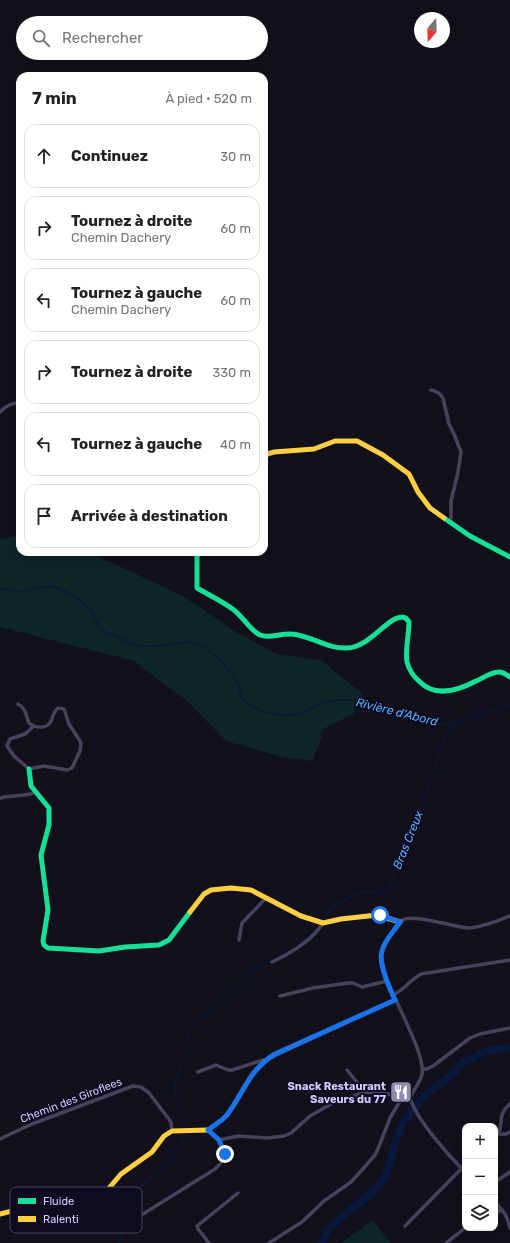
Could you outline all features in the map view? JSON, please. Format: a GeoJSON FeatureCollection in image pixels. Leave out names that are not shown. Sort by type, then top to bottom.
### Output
{"type":"FeatureCollection","features":[{"type":"Feature","properties":{"kind":"street"},"geometry":{"type":"LineString","coordinates":[[430,390],[436,391],[444,398],[449,424],[461,452],[451,501],[451,522]]}},
{"type":"Feature","properties":{"kind":"street"},"geometry":{"type":"LineString","coordinates":[[0,412],[11,404],[16,403]]}},
{"type":"Feature","properties":{"kind":"street"},"geometry":{"type":"LineString","coordinates":[[268,454],[314,449],[335,441],[357,441],[384,455],[409,474],[418,492],[430,508],[470,536],[510,557]]}},
{"type":"Feature","properties":{"kind":"street"},"geometry":{"type":"LineString","coordinates":[[197,556],[197,588],[219,600],[236,612],[258,634],[264,637],[289,633],[303,636],[336,648],[351,648],[375,636],[402,617],[408,619],[409,622],[407,660],[409,667],[414,676],[428,688],[444,692],[458,689],[498,672],[503,672],[510,677]]}},
{"type":"Feature","properties":{"kind":"street"},"geometry":{"type":"LineString","coordinates":[[18,704],[22,706],[27,714],[29,723],[34,726],[41,727],[47,726],[50,723],[58,708],[64,709],[69,724],[80,741],[80,751],[70,769],[44,766],[29,769]]}},
{"type":"Feature","properties":{"kind":"street"},"geometry":{"type":"LineString","coordinates":[[34,726],[25,734],[10,739],[7,746],[14,756],[29,769],[30,782],[35,792],[49,808],[49,826],[41,855],[48,910],[43,941],[46,947],[99,952],[124,947],[159,945],[169,940],[204,894],[210,890],[231,888],[254,891],[301,916],[323,923],[341,919],[377,915],[400,922],[410,919],[424,920],[469,928],[477,927],[510,916]]}},
{"type":"Feature","properties":{"kind":"street"},"geometry":{"type":"LineString","coordinates":[[0,798],[13,795],[28,795],[35,792]]}},
{"type":"Feature","properties":{"kind":"street"},"geometry":{"type":"LineString","coordinates":[[239,940],[242,923],[266,898]]}},
{"type":"Feature","properties":{"kind":"street"},"geometry":{"type":"LineString","coordinates":[[400,922],[386,943],[382,951],[381,958],[387,981],[422,1062],[422,1075],[410,1099]]}},
{"type":"Feature","properties":{"kind":"street"},"geometry":{"type":"LineString","coordinates":[[272,962],[297,948],[318,932],[323,923]]}},
{"type":"Feature","properties":{"kind":"street"},"geometry":{"type":"LineString","coordinates":[[393,995],[399,992],[413,978],[421,974],[510,960]]}},
{"type":"Feature","properties":{"kind":"street"},"geometry":{"type":"LineString","coordinates":[[280,996],[348,982],[362,987],[387,981]]}},
{"type":"Feature","properties":{"kind":"street"},"geometry":{"type":"LineString","coordinates":[[198,1072],[216,1065],[232,1070],[268,1059],[395,1000]]}},
{"type":"Feature","properties":{"kind":"street"},"geometry":{"type":"LineString","coordinates":[[423,1069],[433,1066],[475,1036],[510,1028]]}},
{"type":"Feature","properties":{"kind":"street"},"geometry":{"type":"LineString","coordinates":[[110,1187],[121,1174],[152,1152],[164,1136],[172,1131],[208,1130],[223,1119],[252,1074],[268,1059]]}},
{"type":"Feature","properties":{"kind":"street"},"geometry":{"type":"LineString","coordinates":[[347,1070],[365,1092]]}},
{"type":"Feature","properties":{"kind":"street","name":"Chemin des Giroflees"},"geometry":{"type":"LineString","coordinates":[[0,1139],[32,1124],[133,1086],[141,1086],[149,1093],[171,1122],[172,1131]]}},
{"type":"Feature","properties":{"kind":"street"},"geometry":{"type":"LineString","coordinates":[[219,1140],[238,1136],[266,1138],[284,1136],[291,1133],[310,1116],[331,1104],[365,1092],[403,1096],[410,1099],[418,1114],[432,1133],[462,1166]]}},
{"type":"Feature","properties":{"kind":"street"},"geometry":{"type":"LineString","coordinates":[[269,1243],[289,1232],[302,1222],[324,1201],[351,1182],[362,1170],[378,1150],[390,1118],[403,1096]]}},
{"type":"Feature","properties":{"kind":"street"},"geometry":{"type":"LineString","coordinates":[[510,1104],[503,1111],[501,1116],[501,1127],[498,1134],[506,1134],[510,1132]]}},
{"type":"Feature","properties":{"kind":"street"},"geometry":{"type":"LineString","coordinates":[[144,1214],[218,1167],[225,1154],[219,1140],[208,1130]]}},
{"type":"Feature","properties":{"kind":"street"},"geometry":{"type":"LineString","coordinates":[[405,1226],[462,1170]]}},
{"type":"Feature","properties":{"kind":"street"},"geometry":{"type":"LineString","coordinates":[[498,1180],[510,1172]]}},
{"type":"Feature","properties":{"kind":"street"},"geometry":{"type":"LineString","coordinates":[[210,1243],[197,1226],[238,1193]]}},
{"type":"Feature","properties":{"kind":"street"},"geometry":{"type":"LineString","coordinates":[[498,1206],[508,1217],[510,1228]]}},
{"type":"Feature","properties":{"kind":"street"},"geometry":{"type":"LineString","coordinates":[[498,1212],[501,1209]]}},
{"type":"Feature","properties":{"kind":"street"},"geometry":{"type":"LineString","coordinates":[[0,1214],[10,1211]]}},
{"type":"Feature","properties":{"kind":"street"},"geometry":{"type":"LineString","coordinates":[[446,1243],[462,1230]]}},
{"type":"Feature","properties":{"kind":"green space"},"geometry":{"type":"Polygon","coordinates":[[[16,536],[16,556],[95,556],[119,566],[183,596],[236,632],[276,654],[321,660],[363,694],[353,714],[325,728],[320,735],[322,737],[312,761],[282,757],[226,741],[186,700],[135,661],[0,627],[0,537],[2,539],[16,536]]]}},
{"type":"Feature","properties":{"kind":"green space"},"geometry":{"type":"Polygon","coordinates":[[[373,1220],[390,1243],[341,1243],[373,1220]]]}},
{"type":"Feature","properties":{"kind":"waterway","name":"Rivière d'Abord"},"geometry":{"type":"LineString","coordinates":[[0,589],[21,591],[46,587],[59,588],[84,603],[91,611],[100,627],[107,633],[137,645],[154,646],[189,642],[197,643],[207,649],[225,666],[236,680],[242,698],[248,704],[273,714],[287,715],[301,713],[329,702],[350,700],[375,705],[430,722],[444,724],[476,717],[485,711],[498,710],[510,705]]}},
{"type":"Feature","properties":{"kind":"waterway","name":"Bras Creux"},"geometry":{"type":"LineString","coordinates":[[322,920],[334,906],[354,895],[363,892],[378,893],[390,886],[403,859],[410,833],[418,817],[421,804],[433,778],[440,749],[447,733],[456,723]]}},
{"type":"Feature","properties":{"kind":"waterway","name":"Bras Creux"},"geometry":{"type":"LineString","coordinates":[[301,943],[318,927]]}},
{"type":"Feature","properties":{"kind":"waterway","name":"Bras Creux"},"geometry":{"type":"LineString","coordinates":[[183,1119],[176,1102],[175,1081],[190,1043],[187,1035],[192,1026],[217,1006],[251,971],[283,955]]}},
{"type":"Feature","properties":{"kind":"waterway"},"geometry":{"type":"LineString","coordinates":[[322,1243],[327,1231],[338,1220],[372,1193],[386,1175],[397,1137],[404,1122],[423,1097],[454,1073],[462,1063],[489,1050],[510,1048]]}},
{"type":"Feature","properties":{"kind":"waterway","name":"Bras Creux"},"geometry":{"type":"LineString","coordinates":[[141,1187],[165,1167],[176,1154],[184,1139],[183,1125]]}},
{"type":"Feature","properties":{"kind":"waterway","name":"Bras Creux"},"geometry":{"type":"LineString","coordinates":[[119,1243],[121,1233]]}},
{"type":"Feature","properties":{"kind":"traffic: fast"},"geometry":{"type":"LineString","coordinates":[[444,518],[470,536],[510,557]]}},
{"type":"Feature","properties":{"kind":"traffic: fast"},"geometry":{"type":"LineString","coordinates":[[197,556],[197,588],[234,610],[253,630],[260,635],[298,635],[332,646],[347,648],[363,643],[390,622],[403,617],[409,622],[406,652],[407,662],[410,671],[426,687],[433,690],[448,691],[462,687],[496,672],[502,672],[510,677]]}},
{"type":"Feature","properties":{"kind":"traffic: fast"},"geometry":{"type":"LineString","coordinates":[[29,769],[31,786],[49,808],[49,825],[41,855],[48,910],[43,941],[44,945],[48,948],[99,951],[125,947],[159,945],[169,940],[190,912]]}},
{"type":"Feature","properties":{"kind":"traffic: slow"},"geometry":{"type":"LineString","coordinates":[[268,454],[314,449],[335,441],[357,441],[383,455],[409,474],[418,492],[430,508],[444,518]]}},
{"type":"Feature","properties":{"kind":"traffic: slow"},"geometry":{"type":"LineString","coordinates":[[190,912],[204,894],[211,890],[231,888],[251,890],[301,916],[323,923],[341,919],[377,915],[400,922]]}},
{"type":"Feature","properties":{"kind":"traffic: slow"},"geometry":{"type":"LineString","coordinates":[[110,1187],[121,1174],[152,1152],[164,1136],[172,1131],[208,1130]]}},
{"type":"Feature","properties":{"kind":"traffic: slow"},"geometry":{"type":"LineString","coordinates":[[0,1214],[10,1211]]}},
{"type":"Feature","properties":{"kind":"place","name":"Snack Restaurant Saveurs du 77"},"geometry":{"type":"Point","coordinates":[401,1092]}},
{"type":"Feature","properties":{"kind":"route"},"geometry":{"type":"LineString","coordinates":[[225,1154],[219,1140],[208,1130],[227,1115],[252,1074],[262,1063],[275,1054],[395,1000],[387,981],[381,958],[382,951],[386,943],[400,922],[396,919],[380,915]]}}]}
